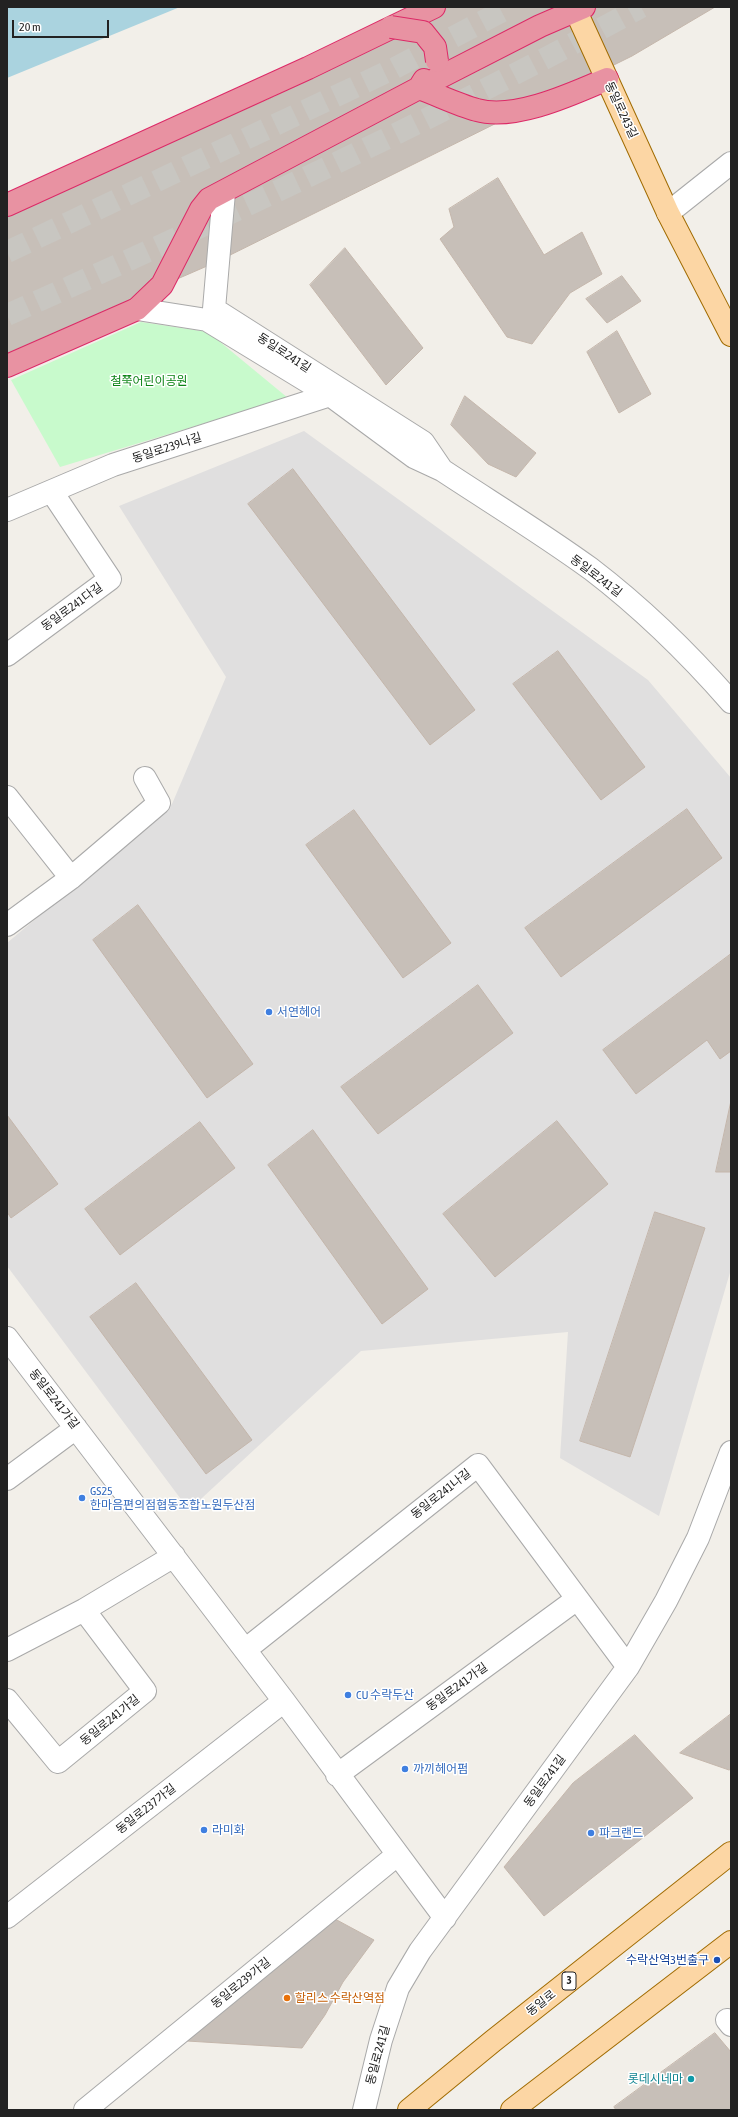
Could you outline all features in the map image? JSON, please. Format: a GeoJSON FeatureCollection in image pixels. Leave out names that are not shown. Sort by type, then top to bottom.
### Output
{"type":"FeatureCollection","features":[{"type":"Feature","properties":{"kind":"highway"},"geometry":{"type":"LineString","coordinates":[[7,205],[308,68],[434,7]]}},
{"type":"Feature","properties":{"kind":"highway"},"geometry":{"type":"LineString","coordinates":[[7,366],[137,309],[162,284],[201,209],[209,199],[420,88],[578,8]]}},
{"type":"Feature","properties":{"kind":"highway"},"geometry":{"type":"LineString","coordinates":[[392,27],[422,32],[435,46],[437,61],[420,88]]}},
{"type":"Feature","properties":{"kind":"highway"},"geometry":{"type":"LineString","coordinates":[[420,88],[478,111],[509,113],[569,95],[607,79]]}},
{"type":"Feature","properties":{"kind":"main road","name":"동일로243길"},"geometry":{"type":"LineString","coordinates":[[578,8],[607,79],[668,213],[731,335]]}},
{"type":"Feature","properties":{"kind":"main road","name":"동일로"},"geometry":{"type":"LineString","coordinates":[[409,2110],[499,2036],[731,1853]]}},
{"type":"Feature","properties":{"kind":"main road"},"geometry":{"type":"LineString","coordinates":[[512,2110],[731,1942]]}},
{"type":"Feature","properties":{"kind":"street"},"geometry":{"type":"LineString","coordinates":[[668,213],[731,164]]}},
{"type":"Feature","properties":{"kind":"street","name":"동일로241길"},"geometry":{"type":"LineString","coordinates":[[224,192],[214,309],[423,442],[442,470]]}},
{"type":"Feature","properties":{"kind":"street","name":"동일로241길"},"geometry":{"type":"LineString","coordinates":[[137,309],[207,320],[330,395],[414,457],[442,470],[591,569],[657,624],[731,702]]}},
{"type":"Feature","properties":{"kind":"street","name":"동일로239나길"},"geometry":{"type":"LineString","coordinates":[[7,510],[113,466],[330,395]]}},
{"type":"Feature","properties":{"kind":"street","name":"동일로241다길"},"geometry":{"type":"LineString","coordinates":[[7,655],[110,580],[52,492]]}},
{"type":"Feature","properties":{"kind":"street"},"geometry":{"type":"LineString","coordinates":[[7,925],[71,878],[159,803],[145,778]]}},
{"type":"Feature","properties":{"kind":"street"},"geometry":{"type":"LineString","coordinates":[[7,796],[71,878]]}},
{"type":"Feature","properties":{"kind":"street","name":"동일로241가길"},"geometry":{"type":"LineString","coordinates":[[7,1338],[284,1701],[337,1775],[444,1918]]}},
{"type":"Feature","properties":{"kind":"street"},"geometry":{"type":"LineString","coordinates":[[7,1479],[76,1428]]}},
{"type":"Feature","properties":{"kind":"street","name":"동일로241길"},"geometry":{"type":"LineString","coordinates":[[364,2110],[381,2040],[398,1988],[420,1950],[628,1667],[666,1601],[698,1538],[731,1452]]}},
{"type":"Feature","properties":{"kind":"street","name":"동일로241나길"},"geometry":{"type":"LineString","coordinates":[[245,1650],[478,1465],[628,1667]]}},
{"type":"Feature","properties":{"kind":"street"},"geometry":{"type":"LineString","coordinates":[[7,1650],[84,1610],[174,1556]]}},
{"type":"Feature","properties":{"kind":"street","name":"동일로241가길"},"geometry":{"type":"LineString","coordinates":[[337,1775],[577,1598]]}},
{"type":"Feature","properties":{"kind":"street","name":"동일로241가길"},"geometry":{"type":"LineString","coordinates":[[7,1700],[58,1762],[145,1691],[84,1610]]}},
{"type":"Feature","properties":{"kind":"street","name":"동일로237가길"},"geometry":{"type":"LineString","coordinates":[[7,1917],[284,1701]]}},
{"type":"Feature","properties":{"kind":"street","name":"동일로239가길"},"geometry":{"type":"LineString","coordinates":[[85,2110],[397,1856]]}},
{"type":"Feature","properties":{"kind":"shaded area"},"geometry":{"type":"Polygon","coordinates":[[[304,431],[648,680],[731,778],[731,1269],[659,1516],[560,1458],[568,1332],[361,1351],[189,1510],[7,1266],[7,943],[172,804],[226,677],[119,506],[304,431]]]}},
{"type":"Feature","properties":{"kind":"green space","name":"철쭉어린이공원"},"geometry":{"type":"Polygon","coordinates":[[[141,322],[208,332],[288,398],[60,467],[11,380],[141,322]]]}},
{"type":"Feature","properties":{"kind":"water"},"geometry":{"type":"Polygon","coordinates":[[[7,7],[180,7],[7,78],[7,7]]]}},
{"type":"Feature","properties":{"kind":"building"},"geometry":{"type":"Polygon","coordinates":[[[446,7],[715,7],[632,56],[214,263],[7,353],[7,213],[274,97],[446,7]]]}},
{"type":"Feature","properties":{"kind":"building"},"geometry":{"type":"Polygon","coordinates":[[[498,178],[544,255],[582,232],[602,274],[570,293],[532,344],[507,337],[440,239],[454,227],[449,209],[498,178]]]}},
{"type":"Feature","properties":{"kind":"building"},"geometry":{"type":"Polygon","coordinates":[[[345,248],[423,348],[386,385],[310,285],[345,248]]]}},
{"type":"Feature","properties":{"kind":"building"},"geometry":{"type":"Polygon","coordinates":[[[622,276],[641,301],[607,323],[586,299],[622,276]]]}},
{"type":"Feature","properties":{"kind":"building"},"geometry":{"type":"Polygon","coordinates":[[[617,331],[651,394],[619,413],[587,352],[617,331]]]}},
{"type":"Feature","properties":{"kind":"building"},"geometry":{"type":"Polygon","coordinates":[[[465,396],[536,453],[516,477],[488,464],[451,425],[465,396]]]}},
{"type":"Feature","properties":{"kind":"building"},"geometry":{"type":"Polygon","coordinates":[[[293,469],[475,710],[430,745],[248,504],[293,469]]]}},
{"type":"Feature","properties":{"kind":"building"},"geometry":{"type":"Polygon","coordinates":[[[558,651],[645,767],[601,800],[513,684],[558,651]]]}},
{"type":"Feature","properties":{"kind":"building"},"geometry":{"type":"Polygon","coordinates":[[[687,809],[722,858],[561,977],[525,928],[687,809]]]}},
{"type":"Feature","properties":{"kind":"building"},"geometry":{"type":"Polygon","coordinates":[[[354,810],[451,943],[403,978],[306,845],[354,810]]]}},
{"type":"Feature","properties":{"kind":"building"},"geometry":{"type":"Polygon","coordinates":[[[138,905],[253,1064],[207,1098],[93,940],[138,905]]]}},
{"type":"Feature","properties":{"kind":"building"},"geometry":{"type":"Polygon","coordinates":[[[731,954],[731,1051],[720,1059],[707,1040],[636,1094],[603,1050],[731,954]]]}},
{"type":"Feature","properties":{"kind":"building"},"geometry":{"type":"Polygon","coordinates":[[[478,985],[513,1033],[378,1134],[341,1087],[478,985]]]}},
{"type":"Feature","properties":{"kind":"building"},"geometry":{"type":"Polygon","coordinates":[[[731,1101],[731,1172],[716,1172],[731,1101]]]}},
{"type":"Feature","properties":{"kind":"building"},"geometry":{"type":"Polygon","coordinates":[[[7,1115],[58,1184],[11,1218],[7,1212],[7,1115]]]}},
{"type":"Feature","properties":{"kind":"building"},"geometry":{"type":"Polygon","coordinates":[[[557,1121],[608,1184],[495,1277],[443,1214],[557,1121]]]}},
{"type":"Feature","properties":{"kind":"building"},"geometry":{"type":"Polygon","coordinates":[[[200,1122],[235,1168],[120,1255],[85,1209],[200,1122]]]}},
{"type":"Feature","properties":{"kind":"building"},"geometry":{"type":"Polygon","coordinates":[[[313,1130],[428,1289],[382,1324],[268,1165],[313,1130]]]}},
{"type":"Feature","properties":{"kind":"building"},"geometry":{"type":"Polygon","coordinates":[[[655,1212],[705,1228],[630,1457],[580,1441],[655,1212]]]}},
{"type":"Feature","properties":{"kind":"building"},"geometry":{"type":"Polygon","coordinates":[[[136,1283],[252,1440],[206,1474],[90,1317],[136,1283]]]}},
{"type":"Feature","properties":{"kind":"building"},"geometry":{"type":"Polygon","coordinates":[[[731,1714],[731,1769],[729,1770],[680,1753],[731,1714]]]}},
{"type":"Feature","properties":{"kind":"building","name":"파크랜드"},"geometry":{"type":"Polygon","coordinates":[[[635,1735],[693,1798],[544,1916],[504,1867],[573,1783],[635,1735]]]}},
{"type":"Feature","properties":{"kind":"building","name":"할리스 수락산역점"},"geometry":{"type":"Polygon","coordinates":[[[335,1919],[374,1940],[343,1982],[325,2015],[302,2048],[187,2041],[335,1919]]]}},
{"type":"Feature","properties":{"kind":"building","name":"롯데시네마"},"geometry":{"type":"Polygon","coordinates":[[[715,2033],[731,2052],[731,2110],[616,2110],[614,2107],[715,2033]]]}},
{"type":"Feature","properties":{"kind":"tunnel"},"geometry":{"type":"LineString","coordinates":[[7,252],[393,69],[510,7]]}},
{"type":"Feature","properties":{"kind":"tunnel"},"geometry":{"type":"LineString","coordinates":[[7,315],[247,205],[406,129],[563,49],[641,7]]}},
{"type":"Feature","properties":{"kind":"place","name":"서연헤어"},"geometry":{"type":"Point","coordinates":[269,1012]}},
{"type":"Feature","properties":{"kind":"place","name":"GS25 한마음편의점협동조합노원두산점"},"geometry":{"type":"Point","coordinates":[82,1498]}},
{"type":"Feature","properties":{"kind":"place","name":"CU 수락두산"},"geometry":{"type":"Point","coordinates":[348,1695]}},
{"type":"Feature","properties":{"kind":"place","name":"까끼헤어펌"},"geometry":{"type":"Point","coordinates":[405,1769]}},
{"type":"Feature","properties":{"kind":"place","name":"라미화"},"geometry":{"type":"Point","coordinates":[204,1830]}},
{"type":"Feature","properties":{"kind":"place","name":"파크랜드"},"geometry":{"type":"Point","coordinates":[591,1833]}},
{"type":"Feature","properties":{"kind":"place","name":"수락산역3번출구"},"geometry":{"type":"Point","coordinates":[717,1960]}},
{"type":"Feature","properties":{"kind":"place","name":"할리스 수락산역점"},"geometry":{"type":"Point","coordinates":[287,1998]}},
{"type":"Feature","properties":{"kind":"place","name":"롯데시네마"},"geometry":{"type":"Point","coordinates":[691,2079]}}]}
